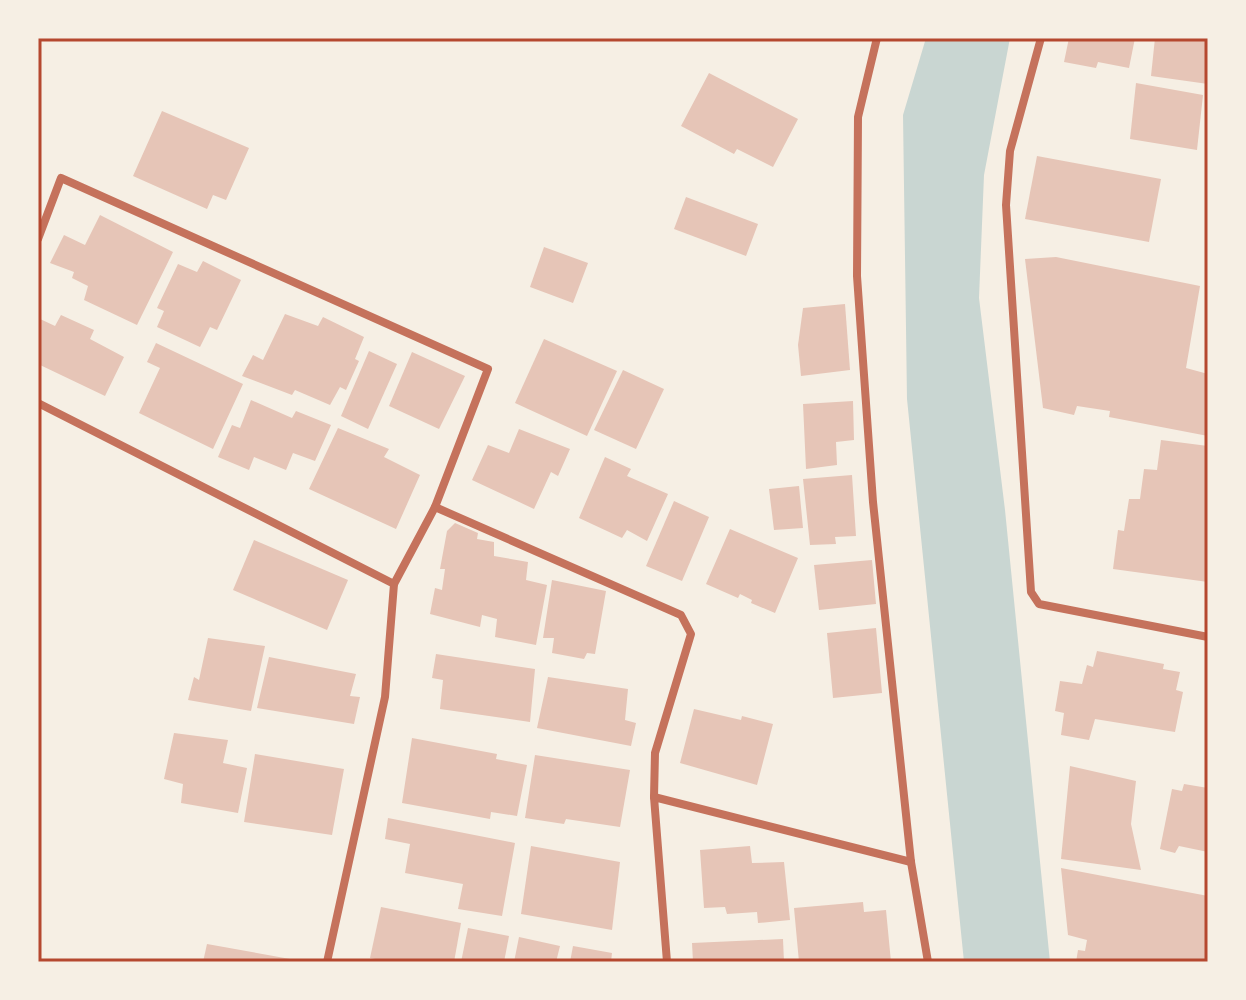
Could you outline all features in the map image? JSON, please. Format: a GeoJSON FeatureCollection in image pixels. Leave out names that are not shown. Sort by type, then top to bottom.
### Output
{"type":"FeatureCollection","features":[{"type":"Feature","properties":{"kind":"street"},"geometry":{"type":"LineString","coordinates":[[877,38],[858,117],[857,276],[873,502],[911,862],[928,962]]}},
{"type":"Feature","properties":{"kind":"street"},"geometry":{"type":"LineString","coordinates":[[1041,38],[1010,151],[1006,205],[1031,592],[1039,604],[1208,637]]}},
{"type":"Feature","properties":{"kind":"street"},"geometry":{"type":"LineString","coordinates":[[38,239],[61,178],[488,369],[435,507],[394,584],[385,697],[327,962]]}},
{"type":"Feature","properties":{"kind":"street"},"geometry":{"type":"LineString","coordinates":[[38,403],[394,584]]}},
{"type":"Feature","properties":{"kind":"street"},"geometry":{"type":"LineString","coordinates":[[435,507],[681,615],[691,634],[655,753],[654,797],[667,962]]}},
{"type":"Feature","properties":{"kind":"street"},"geometry":{"type":"LineString","coordinates":[[654,797],[911,862]]}},
{"type":"Feature","properties":{"kind":"shaded area"},"geometry":{"type":"Polygon","coordinates":[[[926,38],[1010,38],[984,175],[979,298],[1005,510],[1050,962],[964,962],[907,399],[903,115],[926,38]]]}},
{"type":"Feature","properties":{"kind":"building"},"geometry":{"type":"Polygon","coordinates":[[[1069,38],[1135,38],[1129,68],[1098,62],[1096,68],[1064,62],[1069,38]]]}},
{"type":"Feature","properties":{"kind":"building"},"geometry":{"type":"Polygon","coordinates":[[[1155,38],[1208,38],[1208,84],[1151,76],[1155,38]]]}},
{"type":"Feature","properties":{"kind":"building"},"geometry":{"type":"Polygon","coordinates":[[[709,73],[798,119],[773,167],[737,149],[734,154],[681,126],[709,73]]]}},
{"type":"Feature","properties":{"kind":"building"},"geometry":{"type":"Polygon","coordinates":[[[1136,83],[1203,95],[1197,150],[1130,139],[1136,83]]]}},
{"type":"Feature","properties":{"kind":"building"},"geometry":{"type":"Polygon","coordinates":[[[162,111],[249,148],[226,200],[213,195],[207,209],[133,176],[162,111]]]}},
{"type":"Feature","properties":{"kind":"building"},"geometry":{"type":"Polygon","coordinates":[[[1037,156],[1161,179],[1149,242],[1025,219],[1037,156]]]}},
{"type":"Feature","properties":{"kind":"building"},"geometry":{"type":"Polygon","coordinates":[[[686,197],[758,224],[746,256],[674,229],[686,197]]]}},
{"type":"Feature","properties":{"kind":"building"},"geometry":{"type":"Polygon","coordinates":[[[100,215],[173,252],[137,325],[84,300],[88,286],[72,278],[74,272],[50,263],[64,235],[85,245],[100,215]]]}},
{"type":"Feature","properties":{"kind":"building"},"geometry":{"type":"Polygon","coordinates":[[[544,247],[588,263],[573,303],[530,287],[544,247]]]}},
{"type":"Feature","properties":{"kind":"building"},"geometry":{"type":"Polygon","coordinates":[[[1056,257],[1200,286],[1186,368],[1208,374],[1208,436],[1109,417],[1110,411],[1077,406],[1074,415],[1043,408],[1025,259],[1056,257]]]}},
{"type":"Feature","properties":{"kind":"building"},"geometry":{"type":"Polygon","coordinates":[[[203,261],[241,280],[217,330],[210,327],[200,347],[157,327],[164,311],[157,308],[178,264],[197,272],[203,261]]]}},
{"type":"Feature","properties":{"kind":"building"},"geometry":{"type":"Polygon","coordinates":[[[845,304],[850,370],[801,376],[798,345],[803,308],[845,304]]]}},
{"type":"Feature","properties":{"kind":"building"},"geometry":{"type":"Polygon","coordinates":[[[285,314],[318,326],[323,317],[364,337],[355,359],[359,361],[346,390],[340,387],[330,405],[295,390],[292,395],[242,376],[253,355],[263,360],[285,314]]]}},
{"type":"Feature","properties":{"kind":"building"},"geometry":{"type":"Polygon","coordinates":[[[61,315],[94,330],[90,339],[124,357],[105,396],[38,364],[38,318],[55,326],[61,315]]]}},
{"type":"Feature","properties":{"kind":"building"},"geometry":{"type":"Polygon","coordinates":[[[544,339],[617,371],[587,436],[515,403],[544,339]]]}},
{"type":"Feature","properties":{"kind":"building"},"geometry":{"type":"Polygon","coordinates":[[[156,343],[243,384],[213,449],[139,413],[160,368],[147,362],[156,343]]]}},
{"type":"Feature","properties":{"kind":"building"},"geometry":{"type":"Polygon","coordinates":[[[369,351],[397,364],[368,429],[341,416],[369,351]]]}},
{"type":"Feature","properties":{"kind":"building"},"geometry":{"type":"Polygon","coordinates":[[[412,352],[465,376],[439,429],[389,406],[412,352]]]}},
{"type":"Feature","properties":{"kind":"building"},"geometry":{"type":"Polygon","coordinates":[[[623,370],[664,389],[636,449],[594,430],[623,370]]]}},
{"type":"Feature","properties":{"kind":"building"},"geometry":{"type":"Polygon","coordinates":[[[251,400],[292,418],[296,411],[331,425],[315,461],[293,453],[286,470],[254,457],[249,470],[218,457],[232,425],[240,428],[251,400]]]}},
{"type":"Feature","properties":{"kind":"building"},"geometry":{"type":"Polygon","coordinates":[[[853,401],[854,440],[836,442],[837,465],[806,469],[803,404],[853,401]]]}},
{"type":"Feature","properties":{"kind":"building"},"geometry":{"type":"Polygon","coordinates":[[[338,428],[389,449],[384,457],[420,475],[396,529],[309,489],[338,428]]]}},
{"type":"Feature","properties":{"kind":"building"},"geometry":{"type":"Polygon","coordinates":[[[519,429],[570,449],[558,476],[551,472],[534,509],[472,480],[488,445],[509,453],[519,429]]]}},
{"type":"Feature","properties":{"kind":"building"},"geometry":{"type":"Polygon","coordinates":[[[1161,440],[1208,446],[1208,582],[1113,569],[1118,530],[1124,531],[1129,499],[1140,499],[1144,469],[1157,470],[1161,440]]]}},
{"type":"Feature","properties":{"kind":"building"},"geometry":{"type":"Polygon","coordinates":[[[605,457],[631,469],[627,476],[668,494],[647,541],[627,530],[622,538],[579,518],[605,457]]]}},
{"type":"Feature","properties":{"kind":"building"},"geometry":{"type":"Polygon","coordinates":[[[852,475],[856,536],[835,537],[836,544],[810,545],[803,479],[852,475]]]}},
{"type":"Feature","properties":{"kind":"building"},"geometry":{"type":"Polygon","coordinates":[[[799,486],[803,528],[774,530],[769,489],[799,486]]]}},
{"type":"Feature","properties":{"kind":"building"},"geometry":{"type":"Polygon","coordinates":[[[674,501],[709,517],[682,581],[646,566],[674,501]]]}},
{"type":"Feature","properties":{"kind":"building"},"geometry":{"type":"Polygon","coordinates":[[[455,523],[478,533],[477,539],[494,542],[494,556],[528,562],[526,580],[547,585],[536,645],[495,637],[497,619],[482,615],[480,627],[430,614],[435,588],[442,590],[445,569],[440,569],[447,531],[455,523]]]}},
{"type":"Feature","properties":{"kind":"building"},"geometry":{"type":"Polygon","coordinates":[[[730,529],[798,558],[775,613],[751,603],[752,600],[740,594],[738,598],[706,584],[730,529]]]}},
{"type":"Feature","properties":{"kind":"building"},"geometry":{"type":"Polygon","coordinates":[[[254,540],[348,580],[327,630],[233,590],[254,540]]]}},
{"type":"Feature","properties":{"kind":"building"},"geometry":{"type":"Polygon","coordinates":[[[872,560],[876,604],[819,610],[814,565],[872,560]]]}},
{"type":"Feature","properties":{"kind":"building"},"geometry":{"type":"Polygon","coordinates":[[[552,580],[606,591],[595,654],[587,653],[584,659],[552,653],[554,638],[543,638],[552,580]]]}},
{"type":"Feature","properties":{"kind":"building"},"geometry":{"type":"Polygon","coordinates":[[[876,628],[882,693],[833,698],[827,633],[876,628]]]}},
{"type":"Feature","properties":{"kind":"building"},"geometry":{"type":"Polygon","coordinates":[[[208,638],[265,646],[251,711],[188,700],[194,677],[199,680],[208,638]]]}},
{"type":"Feature","properties":{"kind":"building"},"geometry":{"type":"Polygon","coordinates":[[[1097,651],[1164,664],[1163,669],[1180,672],[1176,690],[1183,692],[1175,732],[1095,719],[1089,740],[1061,735],[1064,713],[1055,711],[1060,681],[1082,684],[1087,665],[1093,667],[1097,651]]]}},
{"type":"Feature","properties":{"kind":"building"},"geometry":{"type":"Polygon","coordinates":[[[436,654],[535,669],[530,722],[440,709],[443,680],[432,678],[436,654]]]}},
{"type":"Feature","properties":{"kind":"building"},"geometry":{"type":"Polygon","coordinates":[[[269,657],[356,674],[350,696],[360,697],[354,724],[257,708],[269,657]]]}},
{"type":"Feature","properties":{"kind":"building"},"geometry":{"type":"Polygon","coordinates":[[[548,677],[628,689],[625,720],[636,723],[631,746],[537,728],[548,677]]]}},
{"type":"Feature","properties":{"kind":"building"},"geometry":{"type":"Polygon","coordinates":[[[694,709],[773,724],[757,785],[680,763],[694,709]]]}},
{"type":"Feature","properties":{"kind":"building"},"geometry":{"type":"Polygon","coordinates":[[[174,733],[228,740],[223,763],[247,768],[238,813],[181,803],[183,784],[164,779],[174,733]]]}},
{"type":"Feature","properties":{"kind":"building"},"geometry":{"type":"Polygon","coordinates":[[[412,738],[497,754],[496,759],[527,765],[517,816],[491,812],[490,819],[402,803],[412,738]]]}},
{"type":"Feature","properties":{"kind":"building"},"geometry":{"type":"Polygon","coordinates":[[[255,754],[344,769],[332,835],[244,822],[255,754]]]}},
{"type":"Feature","properties":{"kind":"building"},"geometry":{"type":"Polygon","coordinates":[[[535,755],[630,770],[620,827],[566,819],[564,824],[525,818],[535,755]]]}},
{"type":"Feature","properties":{"kind":"building"},"geometry":{"type":"Polygon","coordinates":[[[1070,766],[1136,781],[1131,824],[1141,870],[1061,859],[1070,766]]]}},
{"type":"Feature","properties":{"kind":"building"},"geometry":{"type":"Polygon","coordinates":[[[1184,784],[1208,788],[1208,852],[1179,846],[1175,853],[1160,849],[1172,789],[1182,791],[1184,784]]]}},
{"type":"Feature","properties":{"kind":"building"},"geometry":{"type":"Polygon","coordinates":[[[388,818],[515,843],[502,916],[458,909],[463,884],[405,873],[410,844],[385,839],[388,818]]]}},
{"type":"Feature","properties":{"kind":"building"},"geometry":{"type":"Polygon","coordinates":[[[531,846],[620,862],[612,930],[521,914],[531,846]]]}},
{"type":"Feature","properties":{"kind":"building"},"geometry":{"type":"Polygon","coordinates":[[[750,846],[752,863],[784,862],[790,920],[758,923],[757,912],[727,914],[725,907],[704,908],[700,850],[750,846]]]}},
{"type":"Feature","properties":{"kind":"building"},"geometry":{"type":"Polygon","coordinates":[[[1061,868],[1208,896],[1208,962],[1076,962],[1078,950],[1085,951],[1087,940],[1068,935],[1061,868]]]}},
{"type":"Feature","properties":{"kind":"building"},"geometry":{"type":"Polygon","coordinates":[[[863,902],[864,912],[886,910],[891,962],[799,962],[794,908],[863,902]]]}},
{"type":"Feature","properties":{"kind":"building"},"geometry":{"type":"Polygon","coordinates":[[[381,907],[461,923],[454,962],[391,962],[370,958],[381,907]]]}},
{"type":"Feature","properties":{"kind":"building"},"geometry":{"type":"Polygon","coordinates":[[[468,928],[509,936],[504,962],[461,962],[468,928]]]}},
{"type":"Feature","properties":{"kind":"building"},"geometry":{"type":"Polygon","coordinates":[[[519,937],[560,946],[556,962],[514,962],[519,937]]]}},
{"type":"Feature","properties":{"kind":"building"},"geometry":{"type":"Polygon","coordinates":[[[783,939],[784,962],[693,962],[692,943],[783,939]]]}},
{"type":"Feature","properties":{"kind":"building"},"geometry":{"type":"Polygon","coordinates":[[[207,944],[290,959],[289,962],[203,962],[207,944]]]}},
{"type":"Feature","properties":{"kind":"building"},"geometry":{"type":"Polygon","coordinates":[[[573,946],[612,953],[611,962],[570,962],[573,946]]]}}]}
